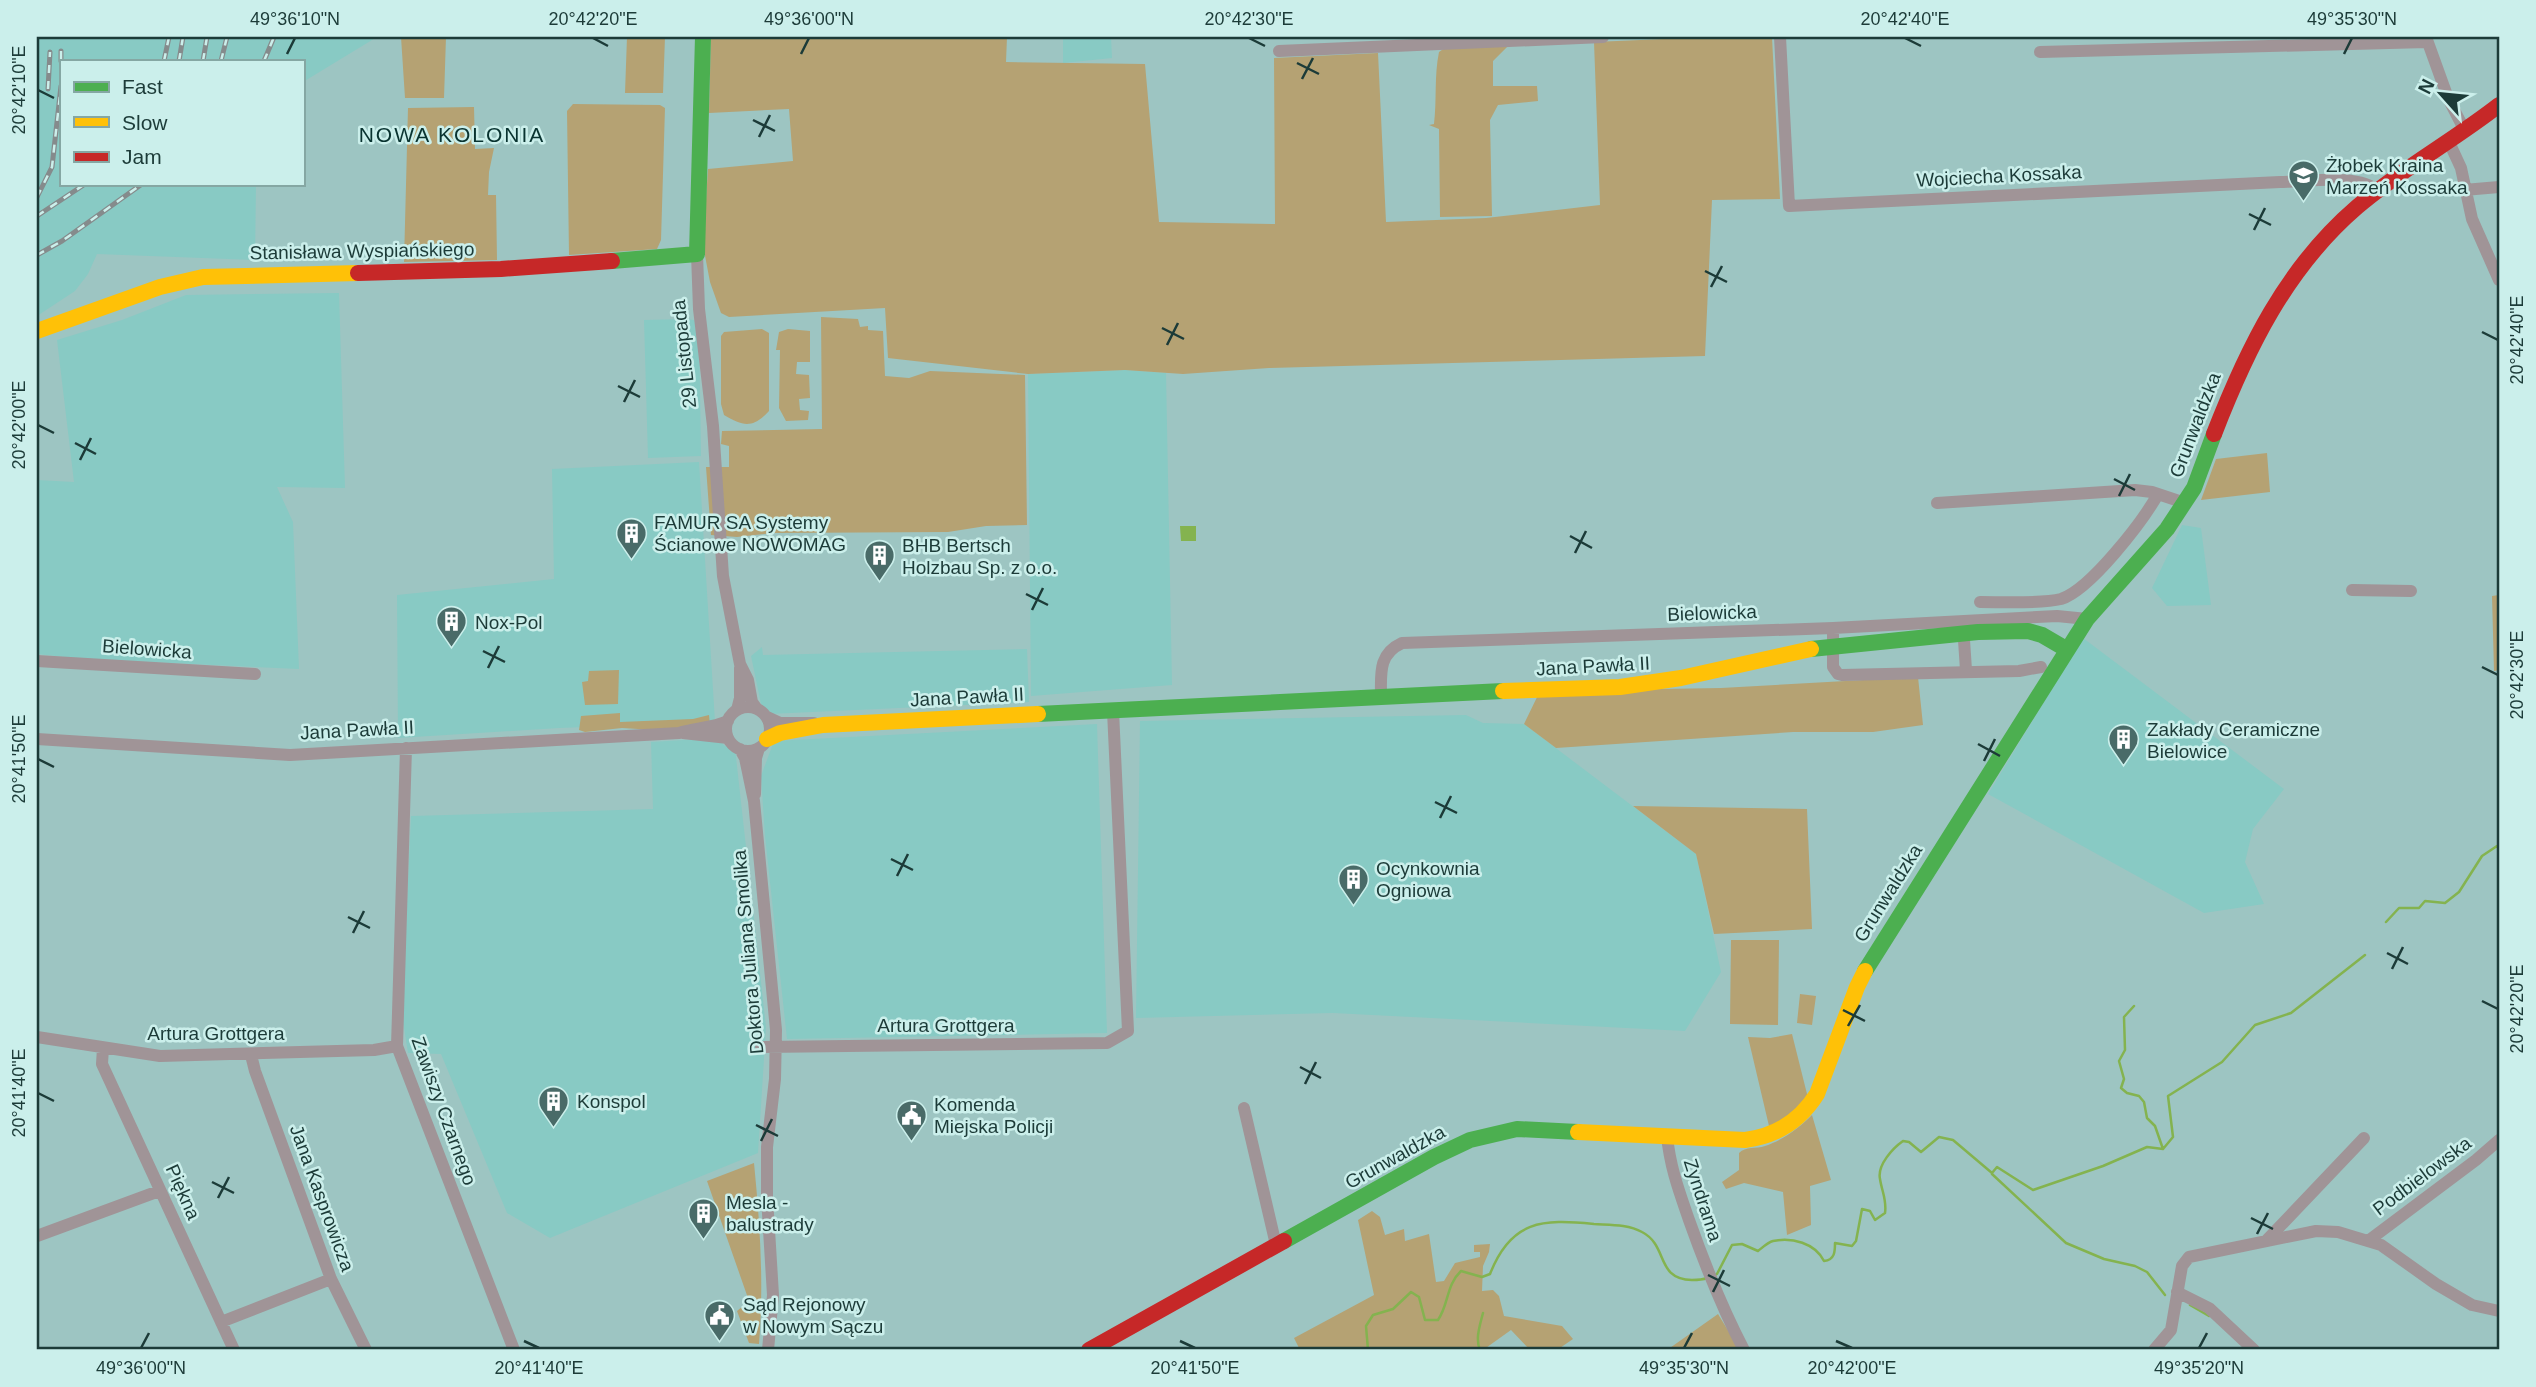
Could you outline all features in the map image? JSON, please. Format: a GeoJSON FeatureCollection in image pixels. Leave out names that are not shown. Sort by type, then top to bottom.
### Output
{"type":"FeatureCollection","features":[{"type":"Feature","properties":{"kind":"street","name":"29 Listopada"},"geometry":{"type":"LineString","coordinates":[[703,37],[698,296],[713,426],[723,576],[740,664],[740,698],[737,710]]}},
{"type":"Feature","properties":{"kind":"street"},"geometry":{"type":"LineString","coordinates":[[1279,51],[1603,37]]}},
{"type":"Feature","properties":{"kind":"street","name":"Wojciecha Kossaka"},"geometry":{"type":"LineString","coordinates":[[1780,37],[1789,206],[2280,182],[2353,181],[2371,185],[2378,191]]}},
{"type":"Feature","properties":{"kind":"street"},"geometry":{"type":"LineString","coordinates":[[2040,52],[2426,39],[2448,98],[2465,131]]}},
{"type":"Feature","properties":{"kind":"street","name":"Grunwaldzka"},"geometry":{"type":"LineString","coordinates":[[1089,1350],[1444,1152],[1492,1133],[1517,1129],[1745,1140],[1761,1138],[1786,1128],[1803,1114],[1817,1094],[1862,974],[2066,649],[2087,619],[2167,529],[2194,488],[2240,366],[2277,299],[2326,239],[2357,208],[2499,105]]}},
{"type":"Feature","properties":{"kind":"street"},"geometry":{"type":"LineString","coordinates":[[2449,142],[2461,168],[2472,219],[2499,280]]}},
{"type":"Feature","properties":{"kind":"street"},"geometry":{"type":"LineString","coordinates":[[2464,190],[2499,187]]}},
{"type":"Feature","properties":{"kind":"street","name":"Stanisława Wyspiańskiego"},"geometry":{"type":"LineString","coordinates":[[37,331],[160,287],[203,277],[501,269],[697,254]]}},
{"type":"Feature","properties":{"kind":"street"},"geometry":{"type":"LineString","coordinates":[[1937,503],[2134,490],[2185,503]]}},
{"type":"Feature","properties":{"kind":"street"},"geometry":{"type":"LineString","coordinates":[[1980,602],[2057,600],[2072,595],[2089,580],[2147,514],[2158,494]]}},
{"type":"Feature","properties":{"kind":"street"},"geometry":{"type":"LineString","coordinates":[[2352,590],[2411,591]]}},
{"type":"Feature","properties":{"kind":"street","name":"Bielowicka"},"geometry":{"type":"LineString","coordinates":[[1381,696],[1383,660],[1389,651],[1402,643],[1833,628],[1963,627],[2057,616],[2087,619]]}},
{"type":"Feature","properties":{"kind":"street"},"geometry":{"type":"LineString","coordinates":[[1963,627],[1966,670]]}},
{"type":"Feature","properties":{"kind":"street","name":"Jana Pawła II"},"geometry":{"type":"LineString","coordinates":[[763,743],[777,733],[823,725],[1643,685],[1777,655],[1963,627],[2028,631],[2042,635],[2066,649]]}},
{"type":"Feature","properties":{"kind":"street"},"geometry":{"type":"LineString","coordinates":[[1833,628],[1833,667],[1842,675],[1966,670],[2019,671],[2041,667]]}},
{"type":"Feature","properties":{"kind":"street","name":"Bielowicka"},"geometry":{"type":"LineString","coordinates":[[37,661],[255,674]]}},
{"type":"Feature","properties":{"kind":"street","name":"29 Listopada"},"geometry":{"type":"LineString","coordinates":[[740,664],[748,680],[752,702],[762,713]]}},
{"type":"Feature","properties":{"kind":"street"},"geometry":{"type":"LineString","coordinates":[[749,707],[762,713],[770,729],[763,743],[747,751],[740,749],[728,738],[727,720],[737,710],[749,707]]}},
{"type":"Feature","properties":{"kind":"street","name":"Artura Grottgera"},"geometry":{"type":"LineString","coordinates":[[761,1046],[1107,1043],[1128,1031],[1113,711]]}},
{"type":"Feature","properties":{"kind":"street","name":"Jana Pawła II"},"geometry":{"type":"LineString","coordinates":[[762,713],[780,723],[809,722],[823,725]]}},
{"type":"Feature","properties":{"kind":"street","name":"Jana Pawła II"},"geometry":{"type":"LineString","coordinates":[[679,733],[719,725],[727,720]]}},
{"type":"Feature","properties":{"kind":"street","name":"Jana Pawła II"},"geometry":{"type":"LineString","coordinates":[[37,739],[274,755],[679,733],[728,738]]}},
{"type":"Feature","properties":{"kind":"street","name":"Doktora Juliana Smolika"},"geometry":{"type":"LineString","coordinates":[[754,801],[756,758],[763,743]]}},
{"type":"Feature","properties":{"kind":"street","name":"Zawiszy Czarnego"},"geometry":{"type":"LineString","coordinates":[[406,748],[397,1046],[514,1350]]}},
{"type":"Feature","properties":{"kind":"street","name":"Doktora Juliana Smolika"},"geometry":{"type":"LineString","coordinates":[[740,749],[745,758],[754,801],[777,1047],[767,1147],[766,1197],[773,1294],[768,1350]]}},
{"type":"Feature","properties":{"kind":"street","name":"Artura Grottgera"},"geometry":{"type":"LineString","coordinates":[[37,1037],[160,1056],[374,1051],[397,1046]]}},
{"type":"Feature","properties":{"kind":"street","name":"Piękna"},"geometry":{"type":"LineString","coordinates":[[103,1048],[102,1064],[233,1347]]}},
{"type":"Feature","properties":{"kind":"street","name":"Jana Kasprowicza"},"geometry":{"type":"LineString","coordinates":[[251,1055],[331,1279],[366,1350]]}},
{"type":"Feature","properties":{"kind":"street"},"geometry":{"type":"LineString","coordinates":[[1244,1108],[1276,1245]]}},
{"type":"Feature","properties":{"kind":"street","name":"Zyndrama"},"geometry":{"type":"LineString","coordinates":[[1667,1136],[1670,1165],[1709,1276],[1744,1350]]}},
{"type":"Feature","properties":{"kind":"street"},"geometry":{"type":"LineString","coordinates":[[2266,1241],[2364,1138]]}},
{"type":"Feature","properties":{"kind":"street","name":"Podbielowska"},"geometry":{"type":"LineString","coordinates":[[2368,1241],[2499,1140]]}},
{"type":"Feature","properties":{"kind":"street"},"geometry":{"type":"LineString","coordinates":[[37,1237],[159,1191]]}},
{"type":"Feature","properties":{"kind":"street","name":"Podbielowska"},"geometry":{"type":"LineString","coordinates":[[2154,1350],[2171,1330],[2182,1266],[2189,1258],[2316,1231],[2337,1232],[2381,1245],[2436,1284],[2472,1304],[2499,1311]]}},
{"type":"Feature","properties":{"kind":"street"},"geometry":{"type":"LineString","coordinates":[[221,1322],[331,1279]]}},
{"type":"Feature","properties":{"kind":"street"},"geometry":{"type":"LineString","coordinates":[[2177,1292],[2209,1308],[2254,1350]]}},
{"type":"Feature","properties":{"kind":"street"},"geometry":{"type":"LineString","coordinates":[[218,1350],[233,1347]]}},
{"type":"Feature","properties":{"kind":"shaded area"},"geometry":{"type":"Polygon","coordinates":[[[37,37],[377,37],[304,81],[304,60],[60,60],[60,186],[256,186],[255,260],[97,254],[88,274],[75,291],[37,316],[37,37]]]}},
{"type":"Feature","properties":{"kind":"shaded area"},"geometry":{"type":"Polygon","coordinates":[[[401,37],[446,37],[444,98],[405,98],[401,37]]]}},
{"type":"Feature","properties":{"kind":"shaded area"},"geometry":{"type":"Polygon","coordinates":[[[627,37],[665,37],[663,93],[625,93],[627,37]]]}},
{"type":"Feature","properties":{"kind":"shaded area"},"geometry":{"type":"Polygon","coordinates":[[[711,37],[1007,37],[1006,62],[1145,64],[1159,222],[1275,224],[1274,58],[1378,53],[1386,222],[1486,218],[1600,205],[1594,42],[1772,37],[1780,199],[1712,200],[1705,356],[1269,368],[1183,374],[1125,370],[1028,374],[888,358],[885,308],[729,317],[721,313],[710,282],[703,245],[708,169],[793,161],[789,109],[709,113],[711,37]]]}},
{"type":"Feature","properties":{"kind":"shaded area"},"geometry":{"type":"Polygon","coordinates":[[[1063,37],[1111,37],[1112,58],[1063,63],[1063,37]]]}},
{"type":"Feature","properties":{"kind":"shaded area"},"geometry":{"type":"Polygon","coordinates":[[[1449,45],[1508,46],[1493,61],[1493,86],[1537,86],[1538,101],[1498,105],[1490,120],[1492,216],[1440,217],[1439,129],[1429,125],[1434,124],[1439,52],[1449,45]]]}},
{"type":"Feature","properties":{"kind":"shaded area"},"geometry":{"type":"Polygon","coordinates":[[[573,104],[660,105],[665,108],[661,240],[657,249],[569,255],[567,111],[573,104]]]}},
{"type":"Feature","properties":{"kind":"shaded area"},"geometry":{"type":"Polygon","coordinates":[[[474,107],[475,149],[494,148],[488,195],[496,195],[497,260],[404,262],[408,108],[474,107]]]}},
{"type":"Feature","properties":{"kind":"shaded area"},"geometry":{"type":"Polygon","coordinates":[[[339,293],[345,488],[277,487],[293,522],[299,669],[84,659],[37,654],[37,480],[74,482],[57,340],[122,320],[186,295],[339,293]]]}},
{"type":"Feature","properties":{"kind":"shaded area"},"geometry":{"type":"Polygon","coordinates":[[[821,317],[858,319],[860,327],[868,326],[868,330],[883,331],[885,376],[909,378],[930,371],[1025,375],[1027,525],[986,526],[948,532],[773,533],[737,537],[711,535],[706,467],[729,467],[729,446],[721,444],[722,431],[822,429],[821,317]]]}},
{"type":"Feature","properties":{"kind":"shaded area"},"geometry":{"type":"Polygon","coordinates":[[[644,320],[699,321],[701,456],[648,458],[644,320]]]}},
{"type":"Feature","properties":{"kind":"shaded area"},"geometry":{"type":"Polygon","coordinates":[[[762,329],[769,333],[769,411],[753,423],[737,422],[724,415],[721,404],[721,336],[724,332],[762,329]]]}},
{"type":"Feature","properties":{"kind":"shaded area"},"geometry":{"type":"Polygon","coordinates":[[[788,329],[810,331],[810,362],[797,362],[796,374],[809,375],[810,398],[799,399],[800,410],[809,411],[808,420],[786,421],[779,408],[780,350],[776,350],[779,332],[788,329]]]}},
{"type":"Feature","properties":{"kind":"shaded area"},"geometry":{"type":"Polygon","coordinates":[[[1125,370],[1166,373],[1172,685],[1031,696],[1028,374],[1125,370]]]}},
{"type":"Feature","properties":{"kind":"shaded area"},"geometry":{"type":"Polygon","coordinates":[[[2267,453],[2270,492],[2201,500],[2216,459],[2267,453]]]}},
{"type":"Feature","properties":{"kind":"shaded area"},"geometry":{"type":"Polygon","coordinates":[[[699,462],[715,722],[398,738],[397,595],[554,579],[552,469],[699,462]]]}},
{"type":"Feature","properties":{"kind":"shaded area"},"geometry":{"type":"Polygon","coordinates":[[[2182,525],[2201,528],[2211,605],[2167,606],[2152,588],[2182,525]]]}},
{"type":"Feature","properties":{"kind":"shaded area"},"geometry":{"type":"Polygon","coordinates":[[[1180,526],[1196,526],[1196,541],[1181,541],[1180,526]]]}},
{"type":"Feature","properties":{"kind":"shaded area"},"geometry":{"type":"Polygon","coordinates":[[[2499,595],[2499,670],[2494,671],[2492,596],[2499,595]]]}},
{"type":"Feature","properties":{"kind":"shaded area"},"geometry":{"type":"Polygon","coordinates":[[[2083,638],[2284,789],[2253,829],[2245,862],[2264,904],[2204,913],[1988,794],[2083,638]]]}},
{"type":"Feature","properties":{"kind":"shaded area"},"geometry":{"type":"Polygon","coordinates":[[[762,647],[763,655],[1027,649],[1029,702],[769,714],[761,704],[751,656],[762,647]]]}},
{"type":"Feature","properties":{"kind":"shaded area"},"geometry":{"type":"Polygon","coordinates":[[[619,670],[618,704],[585,705],[582,682],[588,681],[589,671],[619,670]]]}},
{"type":"Feature","properties":{"kind":"shaded area"},"geometry":{"type":"Polygon","coordinates":[[[1918,677],[1923,725],[1873,732],[1793,732],[1556,748],[1524,724],[1540,691],[1721,688],[1918,677]]]}},
{"type":"Feature","properties":{"kind":"shaded area"},"geometry":{"type":"Polygon","coordinates":[[[620,713],[620,722],[693,719],[709,715],[710,726],[654,730],[579,730],[581,716],[620,713]]]}},
{"type":"Feature","properties":{"kind":"shaded area"},"geometry":{"type":"Polygon","coordinates":[[[1466,715],[1483,723],[1524,724],[1696,854],[1721,972],[1685,1031],[1333,1013],[1136,1018],[1140,721],[1466,715]]]}},
{"type":"Feature","properties":{"kind":"shaded area"},"geometry":{"type":"Polygon","coordinates":[[[1097,724],[1107,1033],[787,1039],[761,776],[774,741],[1097,724]]]}},
{"type":"Feature","properties":{"kind":"shaded area"},"geometry":{"type":"Polygon","coordinates":[[[717,738],[725,746],[735,748],[766,1027],[758,1153],[550,1238],[507,1213],[441,1054],[408,1053],[402,1015],[411,816],[653,809],[651,742],[717,738]]]}},
{"type":"Feature","properties":{"kind":"shaded area"},"geometry":{"type":"Polygon","coordinates":[[[1633,806],[1807,809],[1812,929],[1714,934],[1696,854],[1633,806]]]}},
{"type":"Feature","properties":{"kind":"shaded area"},"geometry":{"type":"Polygon","coordinates":[[[1731,940],[1779,940],[1778,1025],[1730,1024],[1731,940]]]}},
{"type":"Feature","properties":{"kind":"shaded area"},"geometry":{"type":"Polygon","coordinates":[[[1800,994],[1816,996],[1812,1025],[1797,1023],[1800,994]]]}},
{"type":"Feature","properties":{"kind":"shaded area"},"geometry":{"type":"Polygon","coordinates":[[[1792,1034],[1808,1098],[1781,1123],[1769,1126],[1748,1037],[1770,1038],[1792,1034]]]}},
{"type":"Feature","properties":{"kind":"shaded area"},"geometry":{"type":"Polygon","coordinates":[[[1812,1115],[1831,1180],[1810,1186],[1811,1225],[1787,1235],[1783,1192],[1744,1183],[1726,1189],[1722,1182],[1739,1170],[1739,1153],[1778,1140],[1812,1115]]]}},
{"type":"Feature","properties":{"kind":"shaded area"},"geometry":{"type":"Polygon","coordinates":[[[754,1163],[761,1254],[759,1344],[749,1343],[737,1311],[749,1301],[707,1181],[754,1163]]]}},
{"type":"Feature","properties":{"kind":"shaded area"},"geometry":{"type":"Polygon","coordinates":[[[1372,1211],[1380,1217],[1385,1235],[1404,1229],[1405,1241],[1429,1234],[1436,1282],[1444,1281],[1455,1263],[1480,1257],[1480,1252],[1474,1252],[1474,1245],[1490,1244],[1483,1266],[1482,1291],[1493,1290],[1499,1296],[1504,1316],[1562,1326],[1573,1339],[1557,1350],[1530,1350],[1511,1330],[1483,1350],[1300,1350],[1294,1338],[1374,1295],[1358,1220],[1372,1211]]]}},
{"type":"Feature","properties":{"kind":"shaded area"},"geometry":{"type":"Polygon","coordinates":[[[1718,1314],[1740,1350],[1667,1350],[1718,1314]]]}},
{"type":"Feature","properties":{"kind":"waterway"},"geometry":{"type":"LineString","coordinates":[[2386,922],[2399,908],[2419,908],[2425,901],[2445,903],[2459,892],[2482,856],[2497,846],[2499,849]]}},
{"type":"Feature","properties":{"kind":"waterway"},"geometry":{"type":"LineString","coordinates":[[1713,1276],[1717,1274],[1732,1245],[1742,1244],[1758,1251],[1773,1241],[1795,1241],[1815,1250],[1824,1261],[1832,1257],[1835,1243],[1852,1246],[1856,1241],[1862,1209],[1870,1211],[1875,1220],[1885,1213],[1881,1168],[1891,1152],[1903,1141],[1909,1142],[1921,1152],[1939,1137],[1953,1140],[1992,1173],[1997,1167],[2033,1190],[2103,1166],[2147,1147],[2163,1149],[2173,1137],[2168,1096],[2222,1062],[2255,1025],[2291,1013],[2365,955]]}},
{"type":"Feature","properties":{"kind":"waterway"},"geometry":{"type":"LineString","coordinates":[[2134,1006],[2124,1017],[2125,1050],[2119,1061],[2124,1079],[2121,1088],[2127,1093],[2139,1096],[2144,1102],[2147,1118],[2155,1126],[2163,1149]]}},
{"type":"Feature","properties":{"kind":"waterway"},"geometry":{"type":"LineString","coordinates":[[1992,1174],[2066,1243],[2104,1259],[2135,1266],[2147,1272],[2165,1295]]}},
{"type":"Feature","properties":{"kind":"waterway"},"geometry":{"type":"LineString","coordinates":[[1368,1350],[1366,1326],[1373,1315],[1393,1309],[1411,1292],[1419,1297],[1425,1320],[1438,1320],[1453,1282],[1461,1271],[1482,1277],[1490,1274],[1498,1256],[1518,1233],[1544,1223],[1612,1225],[1637,1229],[1656,1245],[1672,1274],[1692,1280],[1707,1278]]}},
{"type":"Feature","properties":{"kind":"waterway"},"geometry":{"type":"LineString","coordinates":[[2190,1305],[2209,1316]]}},
{"type":"Feature","properties":{"kind":"waterway"},"geometry":{"type":"LineString","coordinates":[[1480,1350],[1478,1337],[1483,1313]]}},
{"type":"Feature","properties":{"kind":"railway"},"geometry":{"type":"LineString","coordinates":[[164,60],[169,37]]}},
{"type":"Feature","properties":{"kind":"railway"},"geometry":{"type":"LineString","coordinates":[[179,60],[183,37]]}},
{"type":"Feature","properties":{"kind":"railway"},"geometry":{"type":"LineString","coordinates":[[203,60],[207,37]]}},
{"type":"Feature","properties":{"kind":"railway"},"geometry":{"type":"LineString","coordinates":[[221,60],[227,37]]}},
{"type":"Feature","properties":{"kind":"railway"},"geometry":{"type":"LineString","coordinates":[[264,60],[274,37]]}},
{"type":"Feature","properties":{"kind":"railway"},"geometry":{"type":"LineString","coordinates":[[61,51],[61,60]]}},
{"type":"Feature","properties":{"kind":"railway"},"geometry":{"type":"LineString","coordinates":[[48,89],[50,52]]}},
{"type":"Feature","properties":{"kind":"railway"},"geometry":{"type":"LineString","coordinates":[[37,197],[52,167],[60,95]]}},
{"type":"Feature","properties":{"kind":"railway"},"geometry":{"type":"LineString","coordinates":[[37,216],[82,186]]}},
{"type":"Feature","properties":{"kind":"railway"},"geometry":{"type":"LineString","coordinates":[[37,255],[62,241],[139,186]]}},
{"type":"Feature","properties":{"kind":"traffic: fast"},"geometry":{"type":"LineString","coordinates":[[612,261],[697,254],[703,37]]}},
{"type":"Feature","properties":{"kind":"traffic: fast"},"geometry":{"type":"LineString","coordinates":[[1865,971],[2087,619],[2167,529],[2194,488],[2214,434]]}},
{"type":"Feature","properties":{"kind":"traffic: fast"},"geometry":{"type":"LineString","coordinates":[[1811,649],[1978,632],[2028,631],[2042,635],[2066,649]]}},
{"type":"Feature","properties":{"kind":"traffic: fast"},"geometry":{"type":"LineString","coordinates":[[1038,714],[1503,691]]}},
{"type":"Feature","properties":{"kind":"traffic: fast"},"geometry":{"type":"LineString","coordinates":[[1284,1241],[1434,1157],[1470,1140],[1517,1129],[1578,1132]]}},
{"type":"Feature","properties":{"kind":"traffic: slow"},"geometry":{"type":"LineString","coordinates":[[37,331],[160,287],[203,277],[358,273]]}},
{"type":"Feature","properties":{"kind":"traffic: slow"},"geometry":{"type":"LineString","coordinates":[[1503,691],[1620,687],[1681,678],[1811,649]]}},
{"type":"Feature","properties":{"kind":"traffic: slow"},"geometry":{"type":"LineString","coordinates":[[767,739],[780,733],[823,725],[1038,714]]}},
{"type":"Feature","properties":{"kind":"traffic: slow"},"geometry":{"type":"LineString","coordinates":[[1578,1132],[1745,1140],[1767,1135],[1787,1126],[1817,1094],[1865,971]]}},
{"type":"Feature","properties":{"kind":"traffic: jam"},"geometry":{"type":"LineString","coordinates":[[2214,434],[2255,341],[2289,283],[2309,256],[2374,193],[2499,105]]}},
{"type":"Feature","properties":{"kind":"traffic: jam"},"geometry":{"type":"LineString","coordinates":[[358,273],[501,269],[612,261]]}},
{"type":"Feature","properties":{"kind":"traffic: jam"},"geometry":{"type":"LineString","coordinates":[[1089,1350],[1284,1241]]}},
{"type":"Feature","properties":{"kind":"place","name":"Żłobek Kraina Marzeń Kossaka"},"geometry":{"type":"Point","coordinates":[2303,203]}},
{"type":"Feature","properties":{"kind":"place","name":"FAMUR SA Systemy Ścianowe NOWOMAG"},"geometry":{"type":"Point","coordinates":[631,560]}},
{"type":"Feature","properties":{"kind":"place","name":"BHB Bertsch Holzbau Sp. z o.o."},"geometry":{"type":"Point","coordinates":[879,583]}},
{"type":"Feature","properties":{"kind":"place","name":"Nox-Pol"},"geometry":{"type":"Point","coordinates":[452,649]}},
{"type":"Feature","properties":{"kind":"place","name":"Zakłady Ceramiczne Bielowice"},"geometry":{"type":"Point","coordinates":[2124,767]}},
{"type":"Feature","properties":{"kind":"place","name":"Ocynkownia Ogniowa"},"geometry":{"type":"Point","coordinates":[1353,906]}},
{"type":"Feature","properties":{"kind":"place","name":"Konspol"},"geometry":{"type":"Point","coordinates":[554,1128]}},
{"type":"Feature","properties":{"kind":"place","name":"Komenda Miejska Policji"},"geometry":{"type":"Point","coordinates":[911,1142]}},
{"type":"Feature","properties":{"kind":"place","name":"Mesla - balustrady"},"geometry":{"type":"Point","coordinates":[703,1240]}},
{"type":"Feature","properties":{"kind":"place","name":"Sąd Rejonowy w Nowym Sączu"},"geometry":{"type":"Point","coordinates":[720,1342]}},
{"type":"Feature","properties":{"kind":"district","name":"NOWA KOLONIA"},"geometry":{"type":"Point","coordinates":[452,134]}}]}
